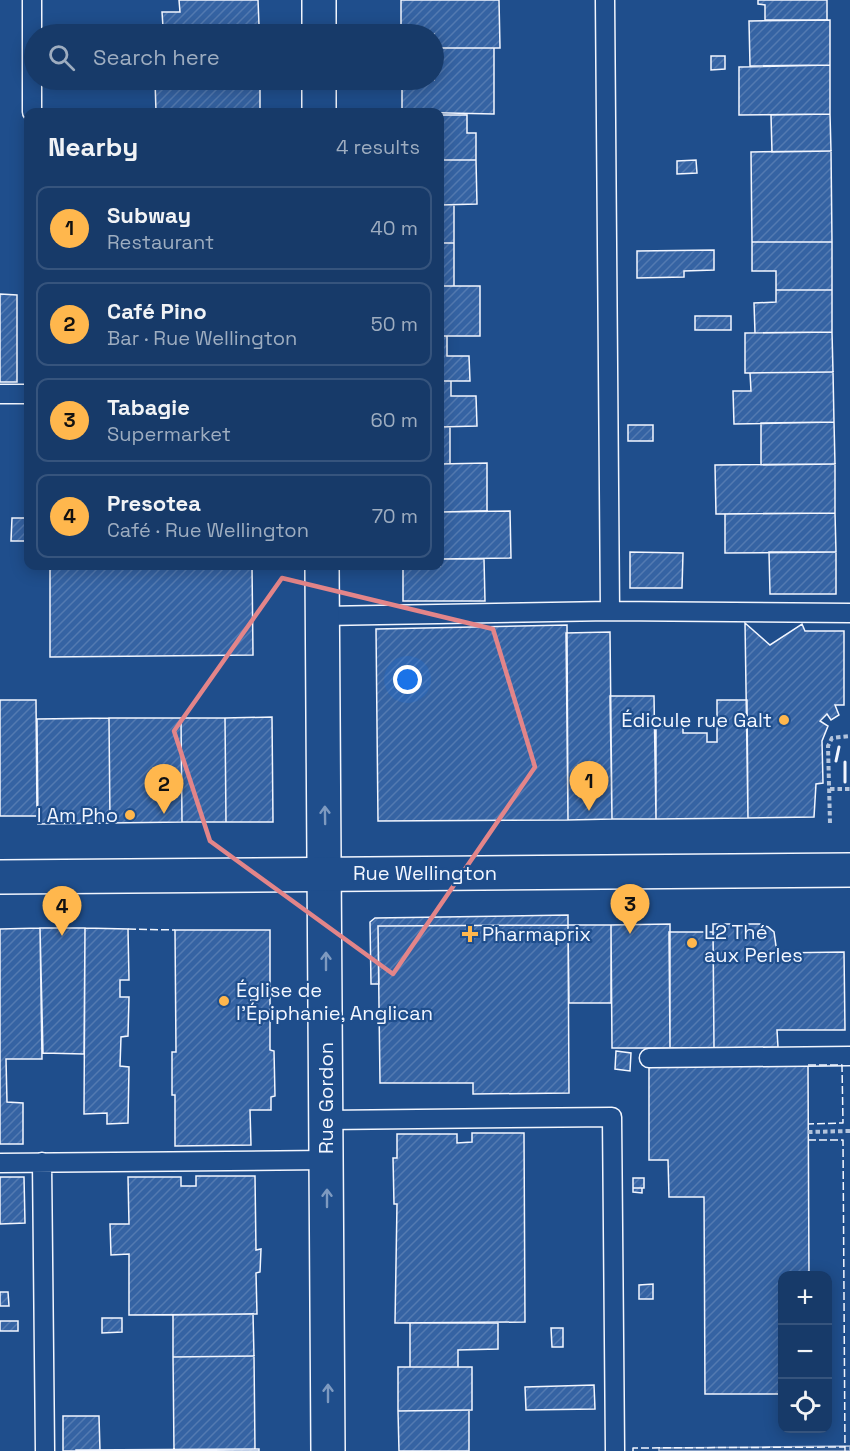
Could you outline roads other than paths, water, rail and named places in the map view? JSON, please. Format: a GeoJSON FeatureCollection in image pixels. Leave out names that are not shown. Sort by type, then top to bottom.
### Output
{"type":"FeatureCollection","features":[{"type":"Feature","properties":{"kind":"street"},"geometry":{"type":"LineString","coordinates":[[319,0],[319,24]]}},
{"type":"Feature","properties":{"kind":"street"},"geometry":{"type":"LineString","coordinates":[[319,90],[320,108]]}},
{"type":"Feature","properties":{"kind":"street","name":"Rue Gordon"},"geometry":{"type":"LineString","coordinates":[[322,570],[328,1451]]}},
{"type":"Feature","properties":{"kind":"street","name":"Rue Wellington"},"geometry":{"type":"LineString","coordinates":[[0,877],[850,870]]}},
{"type":"Feature","properties":{"kind":"lane"},"geometry":{"type":"LineString","coordinates":[[32,0],[32,24]]}},
{"type":"Feature","properties":{"kind":"lane"},"geometry":{"type":"LineString","coordinates":[[605,0],[610,611]]}},
{"type":"Feature","properties":{"kind":"lane"},"geometry":{"type":"LineString","coordinates":[[32,90],[32,108]]}},
{"type":"Feature","properties":{"kind":"lane"},"geometry":{"type":"LineString","coordinates":[[0,394],[24,394]]}},
{"type":"Feature","properties":{"kind":"lane"},"geometry":{"type":"LineString","coordinates":[[322,616],[610,611],[850,613]]}},
{"type":"Feature","properties":{"kind":"lane"},"geometry":{"type":"LineString","coordinates":[[649,1058],[850,1056]]}},
{"type":"Feature","properties":{"kind":"lane"},"geometry":{"type":"LineString","coordinates":[[326,1120],[612,1117],[615,1451]]}},
{"type":"Feature","properties":{"kind":"lane"},"geometry":{"type":"LineString","coordinates":[[0,1163],[326,1160]]}},
{"type":"Feature","properties":{"kind":"lane"},"geometry":{"type":"LineString","coordinates":[[42,1162],[45,1451]]}},
{"type":"Feature","properties":{"kind":"place","name":"Édicule rue Galt"},"geometry":{"type":"Point","coordinates":[784,720]}},
{"type":"Feature","properties":{"kind":"place","name":"Subway"},"geometry":{"type":"Point","coordinates":[589,811]}},
{"type":"Feature","properties":{"kind":"place","name":"Café Pino"},"geometry":{"type":"Point","coordinates":[164,814]}},
{"type":"Feature","properties":{"kind":"place","name":"I Am Pho"},"geometry":{"type":"Point","coordinates":[130,815]}},
{"type":"Feature","properties":{"kind":"place","name":"Pharmaprix"},"geometry":{"type":"Point","coordinates":[470,934]}},
{"type":"Feature","properties":{"kind":"place","name":"Tabagie"},"geometry":{"type":"Point","coordinates":[630,934]}},
{"type":"Feature","properties":{"kind":"place","name":"Presotea"},"geometry":{"type":"Point","coordinates":[62,936]}},
{"type":"Feature","properties":{"kind":"place","name":"L2 Thé aux Perles"},"geometry":{"type":"Point","coordinates":[692,943]}},
{"type":"Feature","properties":{"kind":"place","name":"Église de l'Épiphanie, Anglican"},"geometry":{"type":"Point","coordinates":[224,1001]}}]}
